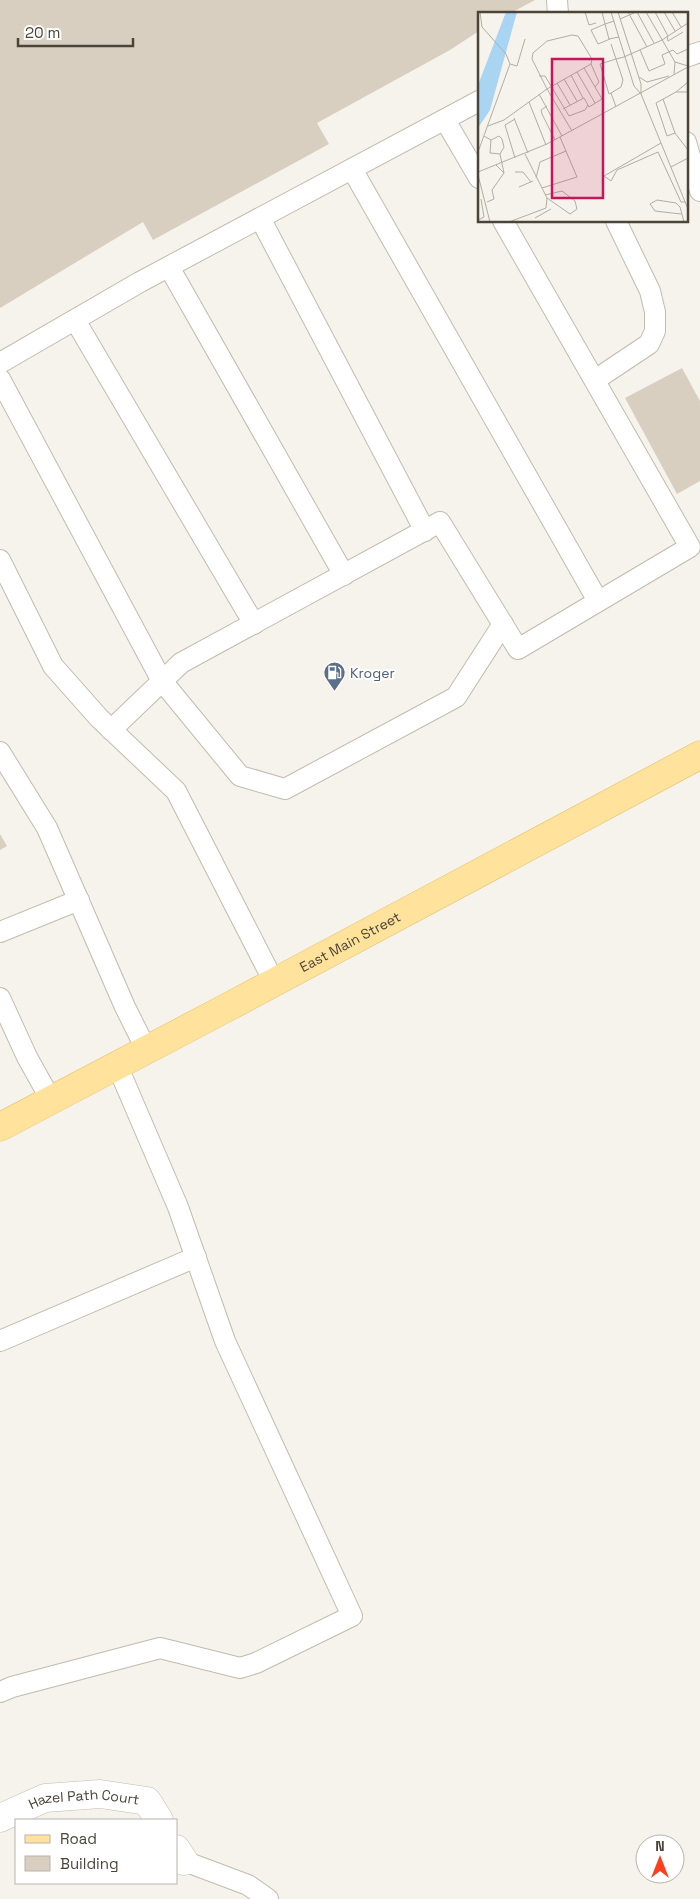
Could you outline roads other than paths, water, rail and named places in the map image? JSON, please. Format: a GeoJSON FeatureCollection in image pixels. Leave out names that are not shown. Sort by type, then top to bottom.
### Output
{"type":"FeatureCollection","features":[{"type":"Feature","properties":{"kind":"main road","name":"East Main Street"},"geometry":{"type":"LineString","coordinates":[[0,1127],[700,754]]}},
{"type":"Feature","properties":{"kind":"street","name":"Hazel Path Court"},"geometry":{"type":"LineString","coordinates":[[0,1818],[45,1798],[100,1794],[147,1801],[158,1819]]}},
{"type":"Feature","properties":{"kind":"lane"},"geometry":{"type":"LineString","coordinates":[[0,363],[169,267],[478,102]]}},
{"type":"Feature","properties":{"kind":"lane"},"geometry":{"type":"LineString","coordinates":[[445,120],[478,176]]}},
{"type":"Feature","properties":{"kind":"lane"},"geometry":{"type":"LineString","coordinates":[[688,149],[700,191]]}},
{"type":"Feature","properties":{"kind":"lane"},"geometry":{"type":"LineString","coordinates":[[352,169],[598,601]]}},
{"type":"Feature","properties":{"kind":"lane"},"geometry":{"type":"LineString","coordinates":[[260,218],[425,531]]}},
{"type":"Feature","properties":{"kind":"lane"},"geometry":{"type":"LineString","coordinates":[[111,730],[180,663],[440,522],[518,649],[690,547],[504,222]]}},
{"type":"Feature","properties":{"kind":"lane"},"geometry":{"type":"LineString","coordinates":[[595,380],[648,344],[655,331],[655,312],[650,291],[616,222]]}},
{"type":"Feature","properties":{"kind":"lane"},"geometry":{"type":"LineString","coordinates":[[169,267],[344,575]]}},
{"type":"Feature","properties":{"kind":"lane"},"geometry":{"type":"LineString","coordinates":[[75,320],[254,624]]}},
{"type":"Feature","properties":{"kind":"lane"},"geometry":{"type":"LineString","coordinates":[[0,379],[162,681],[240,776],[285,788],[456,697],[502,624]]}},
{"type":"Feature","properties":{"kind":"lane"},"geometry":{"type":"LineString","coordinates":[[0,560],[53,666],[111,730],[176,791],[274,982]]}},
{"type":"Feature","properties":{"kind":"lane"},"geometry":{"type":"LineString","coordinates":[[0,752],[47,828],[125,1007],[146,1050]]}},
{"type":"Feature","properties":{"kind":"lane"},"geometry":{"type":"LineString","coordinates":[[0,932],[79,900]]}},
{"type":"Feature","properties":{"kind":"lane"},"geometry":{"type":"LineString","coordinates":[[0,998],[27,1056],[51,1100]]}},
{"type":"Feature","properties":{"kind":"lane"},"geometry":{"type":"LineString","coordinates":[[0,1692],[12,1687],[160,1648],[240,1668],[256,1664],[352,1616],[225,1341],[178,1208],[117,1065]]}},
{"type":"Feature","properties":{"kind":"lane"},"geometry":{"type":"LineString","coordinates":[[0,1341],[196,1257]]}},
{"type":"Feature","properties":{"kind":"lane"},"geometry":{"type":"LineString","coordinates":[[180,1855],[248,1885],[268,1899]]}},
{"type":"Feature","properties":{"kind":"place","name":"Kroger"},"geometry":{"type":"Point","coordinates":[334,692]}}]}
